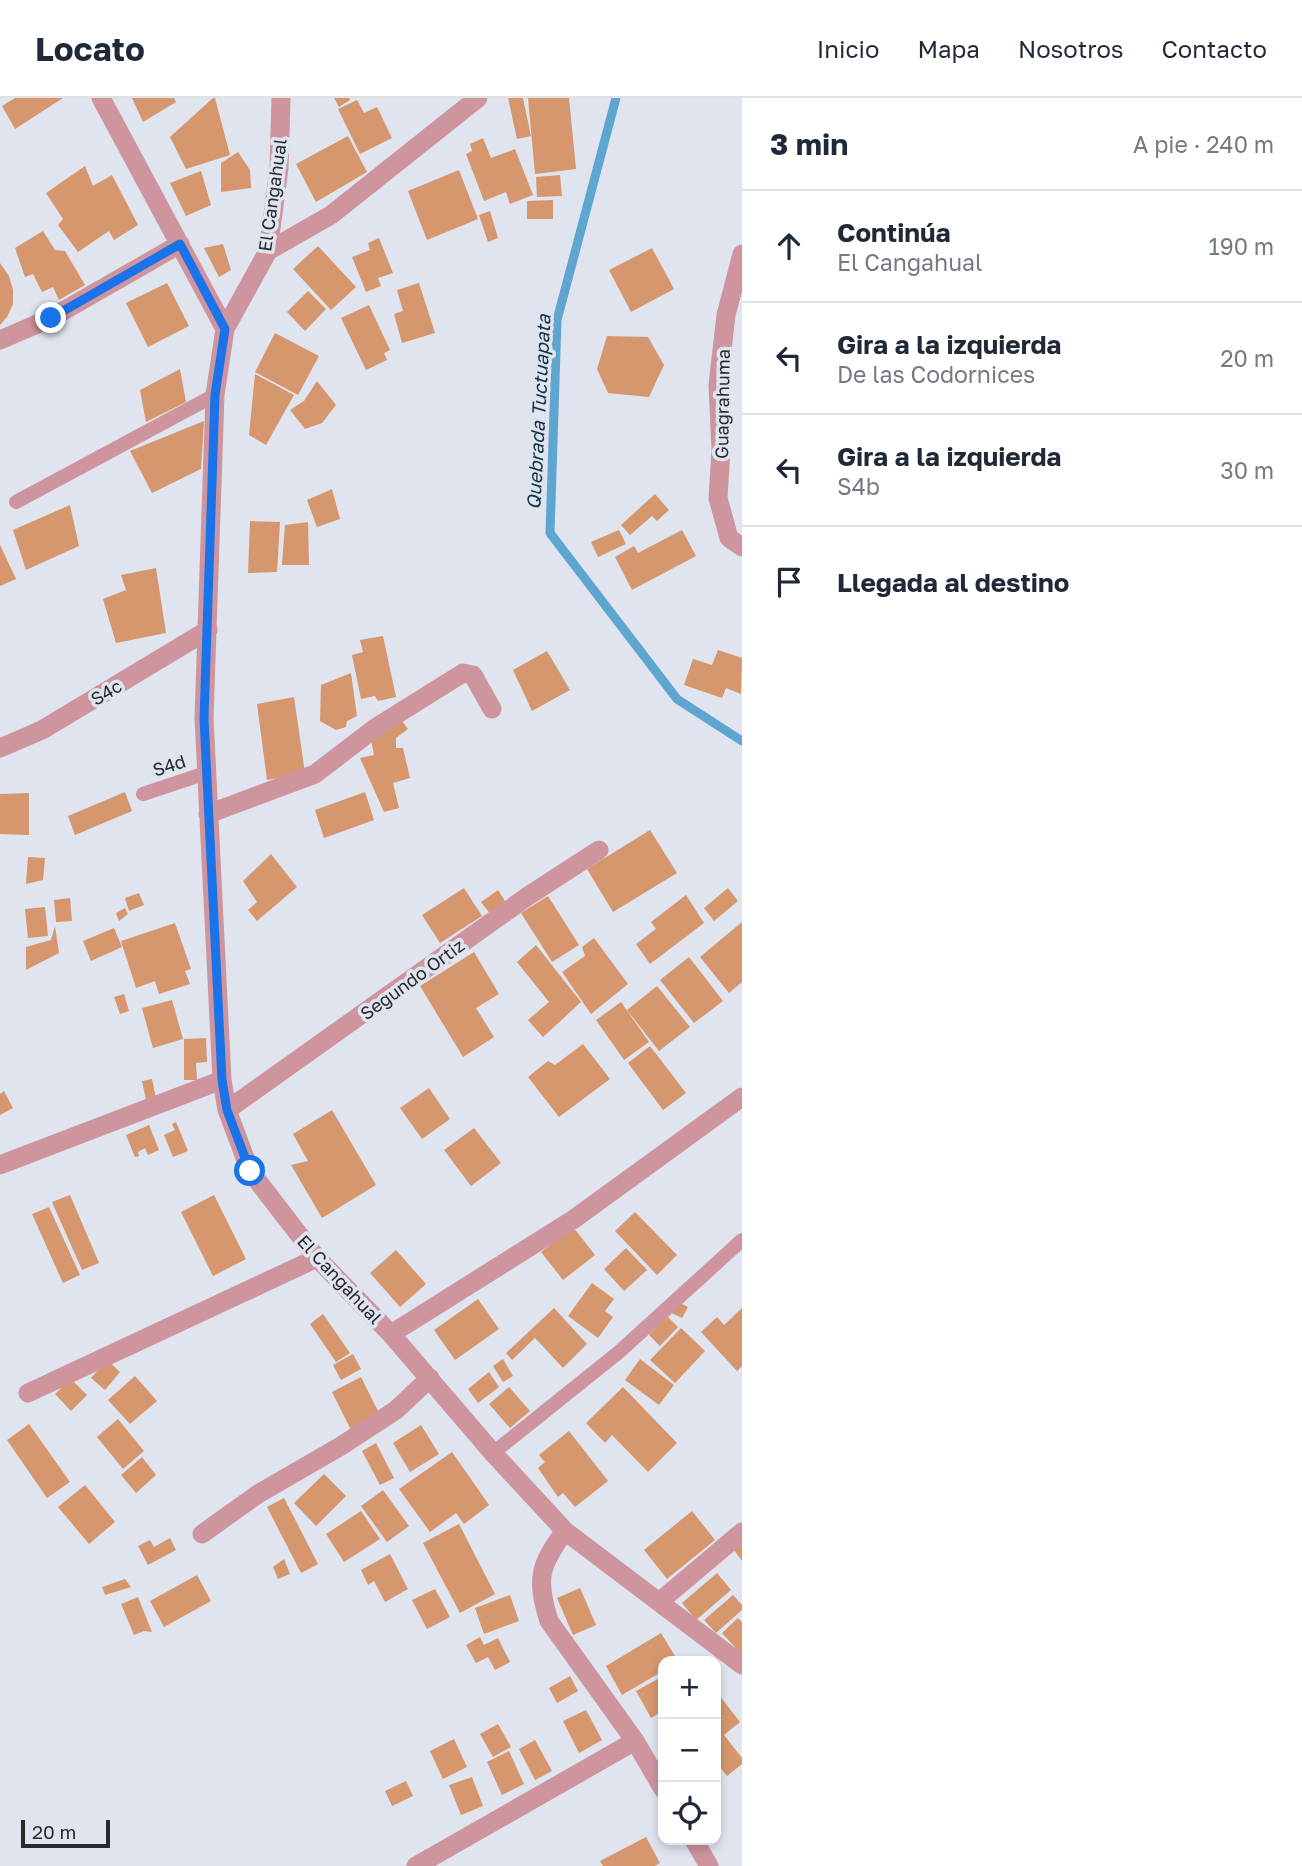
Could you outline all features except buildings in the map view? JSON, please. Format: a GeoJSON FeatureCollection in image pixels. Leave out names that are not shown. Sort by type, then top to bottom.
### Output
{"type":"FeatureCollection","features":[{"type":"Feature","properties":{"kind":"street"},"geometry":{"type":"LineString","coordinates":[[101,98],[225,329]]}},
{"type":"Feature","properties":{"kind":"street","name":"El Cangahual"},"geometry":{"type":"LineString","coordinates":[[282,98],[279,168],[268,251],[225,329],[215,395],[204,718],[222,1080],[227,1110],[250,1171],[317,1258],[391,1334],[493,1453],[565,1531],[742,1665]]}},
{"type":"Feature","properties":{"kind":"street"},"geometry":{"type":"LineString","coordinates":[[268,251],[331,215],[478,98]]}},
{"type":"Feature","properties":{"kind":"street"},"geometry":{"type":"LineString","coordinates":[[0,340],[51,318],[180,244]]}},
{"type":"Feature","properties":{"kind":"street","name":"Guagrahuma"},"geometry":{"type":"LineString","coordinates":[[742,254],[726,315],[718,385],[721,450],[719,498],[729,538],[742,547]]}},
{"type":"Feature","properties":{"kind":"street","name":"S4c"},"geometry":{"type":"LineString","coordinates":[[0,748],[42,730],[208,630]]}},
{"type":"Feature","properties":{"kind":"street"},"geometry":{"type":"LineString","coordinates":[[208,814],[315,774],[375,728],[463,673],[473,675],[492,709]]}},
{"type":"Feature","properties":{"kind":"street","name":"Segundo Ortiz"},"geometry":{"type":"LineString","coordinates":[[227,1110],[528,896],[598,850]]}},
{"type":"Feature","properties":{"kind":"street"},"geometry":{"type":"LineString","coordinates":[[0,1165],[222,1080]]}},
{"type":"Feature","properties":{"kind":"street"},"geometry":{"type":"LineString","coordinates":[[391,1334],[574,1219],[742,1097]]}},
{"type":"Feature","properties":{"kind":"street"},"geometry":{"type":"LineString","coordinates":[[28,1393],[317,1258]]}},
{"type":"Feature","properties":{"kind":"street"},"geometry":{"type":"LineString","coordinates":[[202,1534],[258,1494],[341,1446],[396,1410],[430,1378]]}},
{"type":"Feature","properties":{"kind":"street"},"geometry":{"type":"LineString","coordinates":[[565,1531],[547,1556],[541,1578],[542,1600],[549,1621],[635,1741],[659,1782]]}},
{"type":"Feature","properties":{"kind":"street"},"geometry":{"type":"LineString","coordinates":[[659,1602],[742,1532]]}},
{"type":"Feature","properties":{"kind":"street"},"geometry":{"type":"LineString","coordinates":[[416,1866],[635,1741]]}},
{"type":"Feature","properties":{"kind":"street"},"geometry":{"type":"LineString","coordinates":[[697,1845],[709,1866]]}},
{"type":"Feature","properties":{"kind":"lane"},"geometry":{"type":"LineString","coordinates":[[16,502],[215,395]]}},
{"type":"Feature","properties":{"kind":"lane","name":"S4d"},"geometry":{"type":"LineString","coordinates":[[143,794],[206,773]]}},
{"type":"Feature","properties":{"kind":"lane"},"geometry":{"type":"LineString","coordinates":[[493,1453],[619,1352],[742,1240]]}},
{"type":"Feature","properties":{"kind":"waterway","name":"Quebrada Tuctuapata"},"geometry":{"type":"LineString","coordinates":[[616,98],[557,320],[550,533],[677,699],[742,741]]}},
{"type":"Feature","properties":{"kind":"route"},"geometry":{"type":"LineString","coordinates":[[51,318],[180,244],[225,329],[215,395],[204,718],[222,1080],[227,1110],[250,1171]]}}]}
